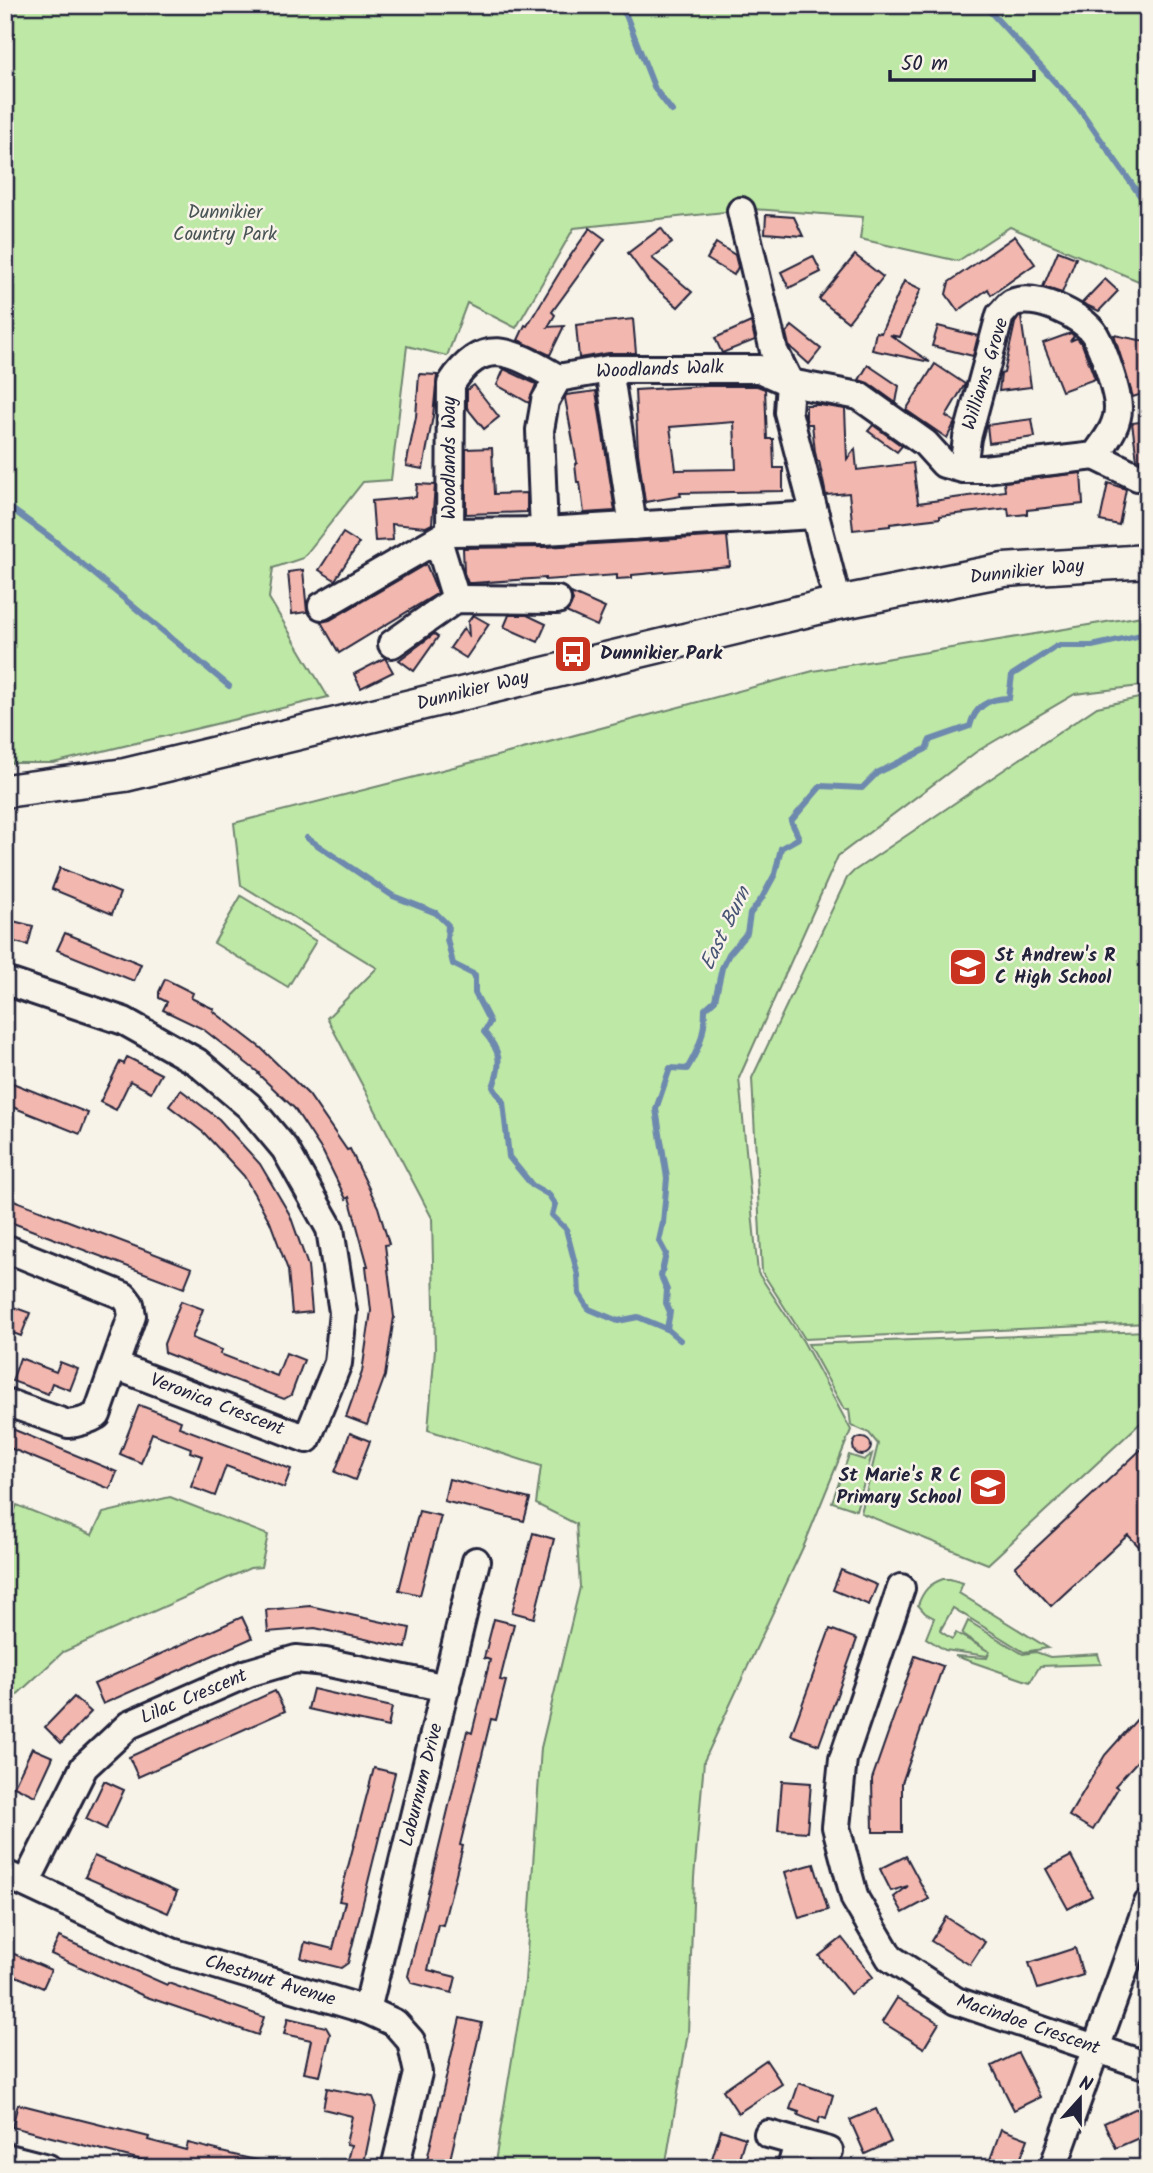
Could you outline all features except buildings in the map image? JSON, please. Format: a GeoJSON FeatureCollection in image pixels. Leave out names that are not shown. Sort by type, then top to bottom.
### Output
{"type":"FeatureCollection","features":[{"type":"Feature","properties":{"kind":"main road","name":"Dunnikier Way"},"geometry":{"type":"LineString","coordinates":[[5,791],[125,775],[838,603],[1004,570],[1148,561]]}},
{"type":"Feature","properties":{"kind":"street"},"geometry":{"type":"LineString","coordinates":[[741,211],[774,351],[790,383],[788,412],[838,603]]}},
{"type":"Feature","properties":{"kind":"street","name":"Williams Grove"},"geometry":{"type":"LineString","coordinates":[[963,469],[967,438],[1000,315],[1012,303],[1046,303],[1080,319],[1094,334],[1113,382],[1118,408],[1114,429],[1095,456]]}},
{"type":"Feature","properties":{"kind":"street","name":"Woodlands Way"},"geometry":{"type":"LineString","coordinates":[[456,598],[444,536],[451,384],[460,370],[480,354],[493,351],[524,358],[558,378]]}},
{"type":"Feature","properties":{"kind":"street"},"geometry":{"type":"LineString","coordinates":[[609,369],[634,526]]}},
{"type":"Feature","properties":{"kind":"street","name":"Woodlands Walk"},"geometry":{"type":"LineString","coordinates":[[558,378],[609,369],[759,369],[790,383],[859,396],[925,443],[944,464],[963,469]]}},
{"type":"Feature","properties":{"kind":"street"},"geometry":{"type":"LineString","coordinates":[[544,530],[540,430],[545,401],[558,378]]}},
{"type":"Feature","properties":{"kind":"street"},"geometry":{"type":"LineString","coordinates":[[963,469],[1095,456],[1138,477]]}},
{"type":"Feature","properties":{"kind":"street"},"geometry":{"type":"LineString","coordinates":[[322,606],[444,536],[815,515]]}},
{"type":"Feature","properties":{"kind":"street"},"geometry":{"type":"LineString","coordinates":[[393,644],[456,598],[556,600]]}},
{"type":"Feature","properties":{"kind":"street","name":"Veronica Crescent"},"geometry":{"type":"LineString","coordinates":[[5,981],[124,1021],[197,1062],[249,1106],[285,1149],[330,1229],[343,1312],[338,1363],[307,1439],[116,1366]]}},
{"type":"Feature","properties":{"kind":"street"},"geometry":{"type":"LineString","coordinates":[[5,1248],[124,1296],[130,1304],[132,1317],[97,1415],[68,1424],[5,1402]]}},
{"type":"Feature","properties":{"kind":"street","name":"Laburnum Drive"},"geometry":{"type":"LineString","coordinates":[[367,2010],[476,1561]]}},
{"type":"Feature","properties":{"kind":"street","name":"Macindoe Crescent"},"geometry":{"type":"LineString","coordinates":[[901,1588],[843,1759],[836,1827],[855,1899],[890,1958],[956,2001],[1148,2066]]}},
{"type":"Feature","properties":{"kind":"street","name":"Lilac Crescent"},"geometry":{"type":"LineString","coordinates":[[16,1879],[84,1767],[129,1725],[248,1673],[296,1660],[325,1662],[446,1688]]}},
{"type":"Feature","properties":{"kind":"street","name":"Chestnut Avenue"},"geometry":{"type":"LineString","coordinates":[[16,1879],[173,1952],[367,2010],[395,2023],[411,2041],[418,2073],[395,2168]]}},
{"type":"Feature","properties":{"kind":"street"},"geometry":{"type":"LineString","coordinates":[[1053,2168],[1148,1903]]}},
{"type":"Feature","properties":{"kind":"street"},"geometry":{"type":"LineString","coordinates":[[768,2134],[795,2155],[829,2151]]}},
{"type":"Feature","properties":{"kind":"street"},"geometry":{"type":"LineString","coordinates":[[5,2157],[48,2168]]}},
{"type":"Feature","properties":{"kind":"green space","name":"Dunnikier Country Park"},"geometry":{"type":"Polygon","coordinates":[[[5,5],[1148,5],[1148,285],[1010,227],[958,261],[860,239],[863,217],[753,209],[574,228],[516,328],[467,303],[447,356],[407,346],[391,480],[363,482],[303,558],[273,568],[269,598],[328,697],[53,763],[5,763],[5,5]]]}},
{"type":"Feature","properties":{"kind":"green space"},"geometry":{"type":"Polygon","coordinates":[[[1148,615],[1148,685],[1075,694],[976,752],[838,856],[739,1078],[758,1273],[803,1341],[851,1430],[805,1543],[704,1761],[694,1878],[688,2033],[665,2168],[494,2168],[525,1981],[541,1748],[580,1587],[576,1524],[536,1504],[541,1466],[428,1430],[435,1349],[432,1218],[327,1018],[377,968],[241,885],[234,823],[813,671],[1148,615]]]}},
{"type":"Feature","properties":{"kind":"green space","name":"St Andrew's R C High School"},"geometry":{"type":"Polygon","coordinates":[[[1148,696],[1148,1323],[805,1339],[762,1272],[752,1078],[847,878],[1097,707],[1148,696]]]}},
{"type":"Feature","properties":{"kind":"green space"},"geometry":{"type":"Polygon","coordinates":[[[241,896],[316,941],[288,987],[214,943],[241,896]]]}},
{"type":"Feature","properties":{"kind":"green space"},"geometry":{"type":"Polygon","coordinates":[[[1148,1331],[1148,1416],[988,1564],[861,1513],[878,1444],[869,1433],[851,1425],[849,1409],[844,1409],[808,1344],[1148,1331]]]}},
{"type":"Feature","properties":{"kind":"green space"},"geometry":{"type":"Polygon","coordinates":[[[872,1454],[856,1510],[832,1502],[849,1455],[864,1460],[872,1454]]]}},
{"type":"Feature","properties":{"kind":"green space"},"geometry":{"type":"Polygon","coordinates":[[[170,1497],[268,1535],[261,1567],[250,1568],[63,1652],[5,1707],[5,1532],[17,1505],[92,1535],[103,1513],[170,1497]]]}},
{"type":"Feature","properties":{"kind":"green space"},"geometry":{"type":"Polygon","coordinates":[[[943,1579],[963,1583],[959,1593],[1048,1648],[1024,1652],[953,1608],[940,1631],[952,1639],[956,1633],[988,1651],[962,1634],[968,1621],[1023,1654],[1036,1652],[1050,1657],[1098,1654],[1101,1664],[1040,1666],[1030,1682],[955,1656],[987,1658],[990,1651],[987,1656],[945,1650],[926,1638],[934,1618],[918,1605],[927,1589],[943,1579]]]}},
{"type":"Feature","properties":{"kind":"waterway"},"geometry":{"type":"LineString","coordinates":[[617,5],[626,15],[655,89],[672,111]]}},
{"type":"Feature","properties":{"kind":"waterway"},"geometry":{"type":"LineString","coordinates":[[984,5],[1078,107],[1148,207]]}},
{"type":"Feature","properties":{"kind":"waterway"},"geometry":{"type":"LineString","coordinates":[[5,504],[50,537],[229,686]]}},
{"type":"Feature","properties":{"kind":"waterway","name":"East Burn"},"geometry":{"type":"LineString","coordinates":[[667,1329],[670,1312],[666,1303],[667,1290],[661,1276],[666,1254],[659,1241],[667,1178],[656,1109],[670,1068],[687,1069],[695,1055],[702,1033],[705,1009],[715,1000],[722,968],[729,954],[747,933],[750,914],[775,874],[781,848],[799,838],[791,821],[821,786],[862,788],[877,773],[926,749],[930,740],[970,726],[975,713],[984,704],[1009,698],[1012,675],[1057,646],[1092,646],[1146,634]]}},
{"type":"Feature","properties":{"kind":"waterway"},"geometry":{"type":"LineString","coordinates":[[307,838],[393,896],[436,913],[448,925],[447,939],[453,964],[475,975],[475,993],[490,1022],[484,1032],[497,1051],[499,1064],[493,1087],[503,1102],[509,1157],[532,1185],[549,1195],[555,1204],[552,1215],[566,1229],[578,1275],[579,1294],[589,1309],[618,1321],[638,1317],[667,1329],[680,1340]]}},
{"type":"Feature","properties":{"kind":"place","name":"Dunnikier Park"},"geometry":{"type":"Point","coordinates":[573,654]}},
{"type":"Feature","properties":{"kind":"place","name":"St Andrew's R C High School"},"geometry":{"type":"Point","coordinates":[968,967]}},
{"type":"Feature","properties":{"kind":"place","name":"St Marie's R C Primary School"},"geometry":{"type":"Point","coordinates":[988,1487]}}]}
